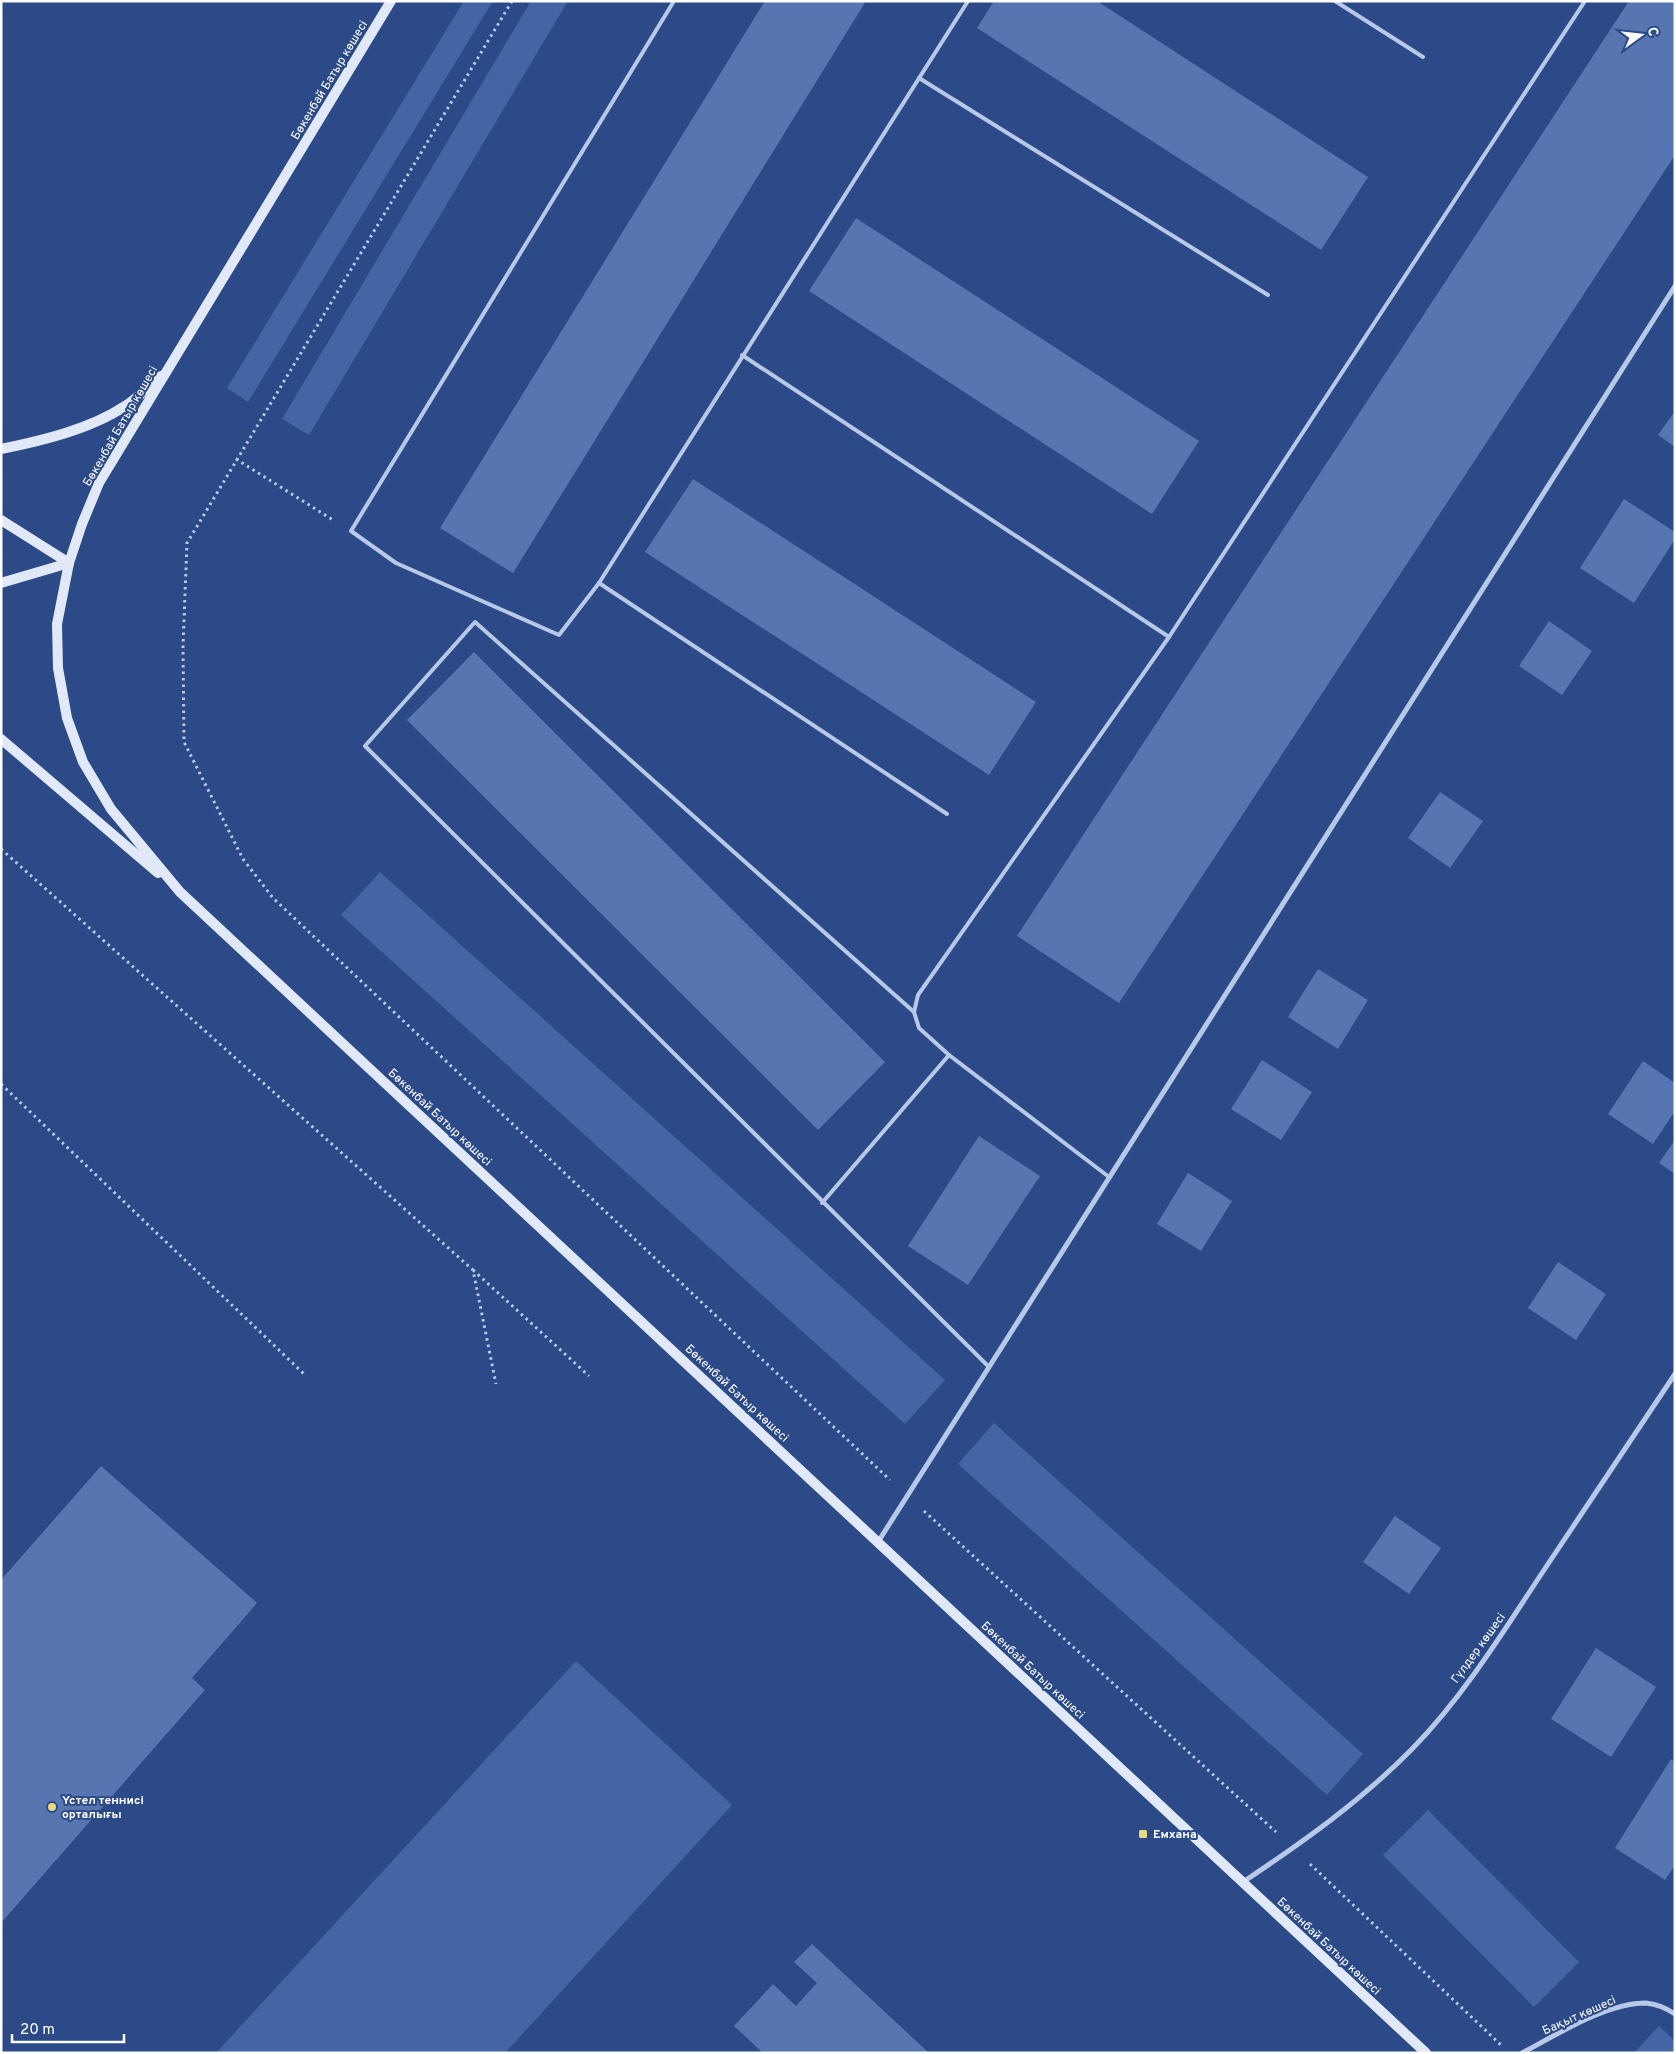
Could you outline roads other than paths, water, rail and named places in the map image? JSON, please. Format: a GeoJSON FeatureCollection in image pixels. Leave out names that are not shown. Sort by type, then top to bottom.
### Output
{"type":"FeatureCollection","features":[{"type":"Feature","properties":{"kind":"main road","name":"Бөкенбай Батыр көшесі"},"geometry":{"type":"LineString","coordinates":[[391,1],[99,483],[82,524],[69,563],[57,624],[58,668],[67,718],[83,762],[111,809],[180,892],[1426,2053]]}},
{"type":"Feature","properties":{"kind":"main road"},"geometry":{"type":"LineString","coordinates":[[1,449],[28,444],[92,423],[125,406],[167,371]]}},
{"type":"Feature","properties":{"kind":"main road"},"geometry":{"type":"LineString","coordinates":[[1,520],[69,563]]}},
{"type":"Feature","properties":{"kind":"main road"},"geometry":{"type":"LineString","coordinates":[[1,582],[69,563]]}},
{"type":"Feature","properties":{"kind":"main road"},"geometry":{"type":"LineString","coordinates":[[1,739],[180,892]]}},
{"type":"Feature","properties":{"kind":"street"},"geometry":{"type":"LineString","coordinates":[[878,1542],[1675,286]]}},
{"type":"Feature","properties":{"kind":"street","name":"Гүлдер көшесі"},"geometry":{"type":"LineString","coordinates":[[1242,1883],[1294,1849],[1376,1784],[1413,1748],[1444,1712],[1517,1610],[1675,1374]]}},
{"type":"Feature","properties":{"kind":"street","name":"Бақыт көшесі"},"geometry":{"type":"LineString","coordinates":[[1522,2053],[1605,2012],[1627,2005],[1648,2003],[1665,2008],[1675,2014]]}},
{"type":"Feature","properties":{"kind":"lane"},"geometry":{"type":"LineString","coordinates":[[674,1],[350,531],[396,563],[559,635],[599,583],[968,1]]}},
{"type":"Feature","properties":{"kind":"lane"},"geometry":{"type":"LineString","coordinates":[[1335,1],[1423,57]]}},
{"type":"Feature","properties":{"kind":"lane"},"geometry":{"type":"LineString","coordinates":[[1109,1177],[949,1055],[919,1028],[914,1012],[918,995],[1169,637],[1585,1]]}},
{"type":"Feature","properties":{"kind":"lane"},"geometry":{"type":"LineString","coordinates":[[920,78],[1268,295]]}},
{"type":"Feature","properties":{"kind":"lane"},"geometry":{"type":"LineString","coordinates":[[742,355],[1169,637]]}},
{"type":"Feature","properties":{"kind":"lane"},"geometry":{"type":"LineString","coordinates":[[599,583],[947,814]]}},
{"type":"Feature","properties":{"kind":"lane"},"geometry":{"type":"LineString","coordinates":[[914,1012],[475,622],[365,746],[822,1203],[989,1367]]}},
{"type":"Feature","properties":{"kind":"lane"},"geometry":{"type":"LineString","coordinates":[[822,1203],[949,1055]]}},
{"type":"Feature","properties":{"kind":"place","name":"Үстел теннисі орталығы"},"geometry":{"type":"Point","coordinates":[52,1807]}},
{"type":"Feature","properties":{"kind":"place","name":"Емхана"},"geometry":{"type":"Point","coordinates":[1143,1834]}}]}
